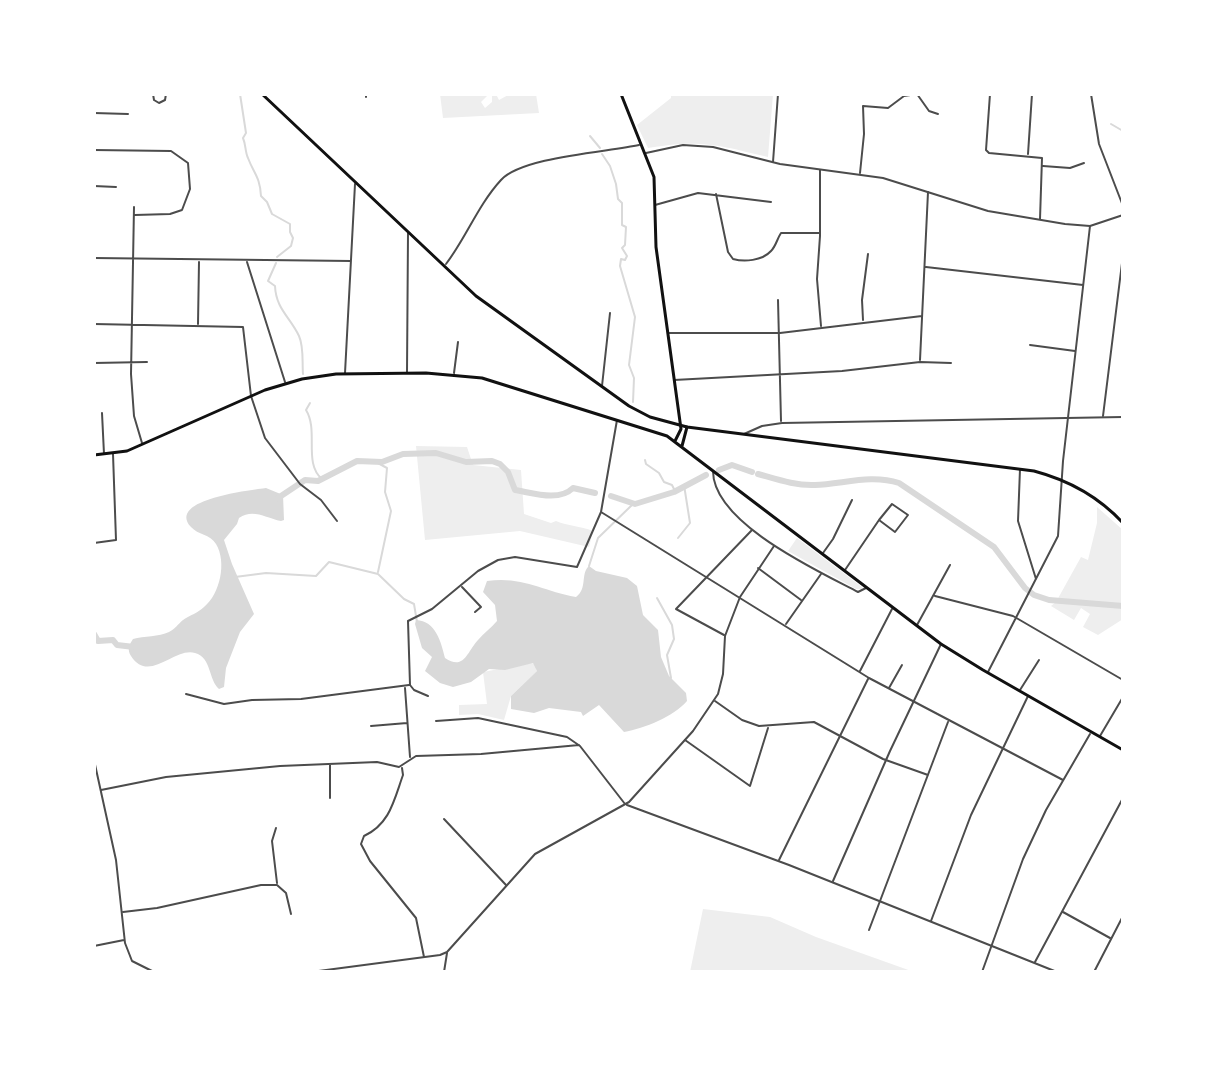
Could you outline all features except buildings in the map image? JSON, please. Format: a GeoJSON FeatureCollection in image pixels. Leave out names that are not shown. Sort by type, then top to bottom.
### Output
{"type":"FeatureCollection","features":[{"type":"Feature","properties":{"kind":"main road"},"geometry":{"type":"LineString","coordinates":[[262,94],[444,267],[491,307],[639,412],[679,426],[1020,469],[1062,480],[1096,499],[1123,523]]}},
{"type":"Feature","properties":{"kind":"main road"},"geometry":{"type":"LineString","coordinates":[[621,94],[654,177],[656,247],[681,432],[675,441]]}},
{"type":"Feature","properties":{"kind":"main road"},"geometry":{"type":"LineString","coordinates":[[94,455],[113,454],[143,444],[251,396],[286,383],[319,376],[454,374],[494,381],[655,429],[682,446],[941,644],[1123,750]]}},
{"type":"Feature","properties":{"kind":"main road"},"geometry":{"type":"LineString","coordinates":[[682,446],[687,427]]}},
{"type":"Feature","properties":{"kind":"street"},"geometry":{"type":"LineString","coordinates":[[153,94],[154,100],[159,103],[165,100],[166,94]]}},
{"type":"Feature","properties":{"kind":"street"},"geometry":{"type":"LineString","coordinates":[[773,163],[778,94]]}},
{"type":"Feature","properties":{"kind":"street"},"geometry":{"type":"LineString","coordinates":[[860,175],[865,128],[863,106],[888,108],[904,96],[917,94],[929,111],[938,114]]}},
{"type":"Feature","properties":{"kind":"street"},"geometry":{"type":"LineString","coordinates":[[990,94],[988,151],[1042,158],[1040,220]]}},
{"type":"Feature","properties":{"kind":"street"},"geometry":{"type":"LineString","coordinates":[[1028,155],[1032,94]]}},
{"type":"Feature","properties":{"kind":"street"},"geometry":{"type":"LineString","coordinates":[[1091,94],[1099,144],[1123,206]]}},
{"type":"Feature","properties":{"kind":"street"},"geometry":{"type":"LineString","coordinates":[[94,113],[128,114]]}},
{"type":"Feature","properties":{"kind":"street"},"geometry":{"type":"LineString","coordinates":[[645,153],[696,144],[773,163],[883,178],[988,211],[1040,220],[1090,226],[1123,215]]}},
{"type":"Feature","properties":{"kind":"street"},"geometry":{"type":"LineString","coordinates":[[444,267],[500,181],[509,173],[524,167],[641,145]]}},
{"type":"Feature","properties":{"kind":"street"},"geometry":{"type":"LineString","coordinates":[[94,150],[171,151],[178,153],[188,163],[190,189],[182,210],[170,214],[134,215]]}},
{"type":"Feature","properties":{"kind":"street"},"geometry":{"type":"LineString","coordinates":[[1043,166],[1078,167],[1084,163]]}},
{"type":"Feature","properties":{"kind":"street"},"geometry":{"type":"LineString","coordinates":[[820,170],[817,279],[821,327]]}},
{"type":"Feature","properties":{"kind":"street"},"geometry":{"type":"LineString","coordinates":[[345,374],[355,183]]}},
{"type":"Feature","properties":{"kind":"street"},"geometry":{"type":"LineString","coordinates":[[94,186],[116,187]]}},
{"type":"Feature","properties":{"kind":"street"},"geometry":{"type":"LineString","coordinates":[[920,362],[928,192]]}},
{"type":"Feature","properties":{"kind":"street"},"geometry":{"type":"LineString","coordinates":[[655,205],[698,193],[771,202]]}},
{"type":"Feature","properties":{"kind":"street"},"geometry":{"type":"LineString","coordinates":[[716,194],[728,252],[738,261],[763,257],[771,251],[781,233],[820,233]]}},
{"type":"Feature","properties":{"kind":"street"},"geometry":{"type":"LineString","coordinates":[[134,207],[131,363],[133,411],[143,444]]}},
{"type":"Feature","properties":{"kind":"street"},"geometry":{"type":"LineString","coordinates":[[988,673],[1058,539],[1067,418],[1090,226]]}},
{"type":"Feature","properties":{"kind":"street"},"geometry":{"type":"LineString","coordinates":[[407,374],[408,233]]}},
{"type":"Feature","properties":{"kind":"street"},"geometry":{"type":"LineString","coordinates":[[863,322],[862,300],[868,254]]}},
{"type":"Feature","properties":{"kind":"street"},"geometry":{"type":"LineString","coordinates":[[1103,417],[1123,255]]}},
{"type":"Feature","properties":{"kind":"street"},"geometry":{"type":"LineString","coordinates":[[94,258],[351,261]]}},
{"type":"Feature","properties":{"kind":"street"},"geometry":{"type":"LineString","coordinates":[[198,325],[199,260]]}},
{"type":"Feature","properties":{"kind":"street"},"geometry":{"type":"LineString","coordinates":[[247,260],[286,383]]}},
{"type":"Feature","properties":{"kind":"street"},"geometry":{"type":"LineString","coordinates":[[924,266],[1084,286]]}},
{"type":"Feature","properties":{"kind":"street"},"geometry":{"type":"LineString","coordinates":[[778,300],[782,423]]}},
{"type":"Feature","properties":{"kind":"street"},"geometry":{"type":"LineString","coordinates":[[602,387],[610,313]]}},
{"type":"Feature","properties":{"kind":"street"},"geometry":{"type":"LineString","coordinates":[[668,333],[780,333],[922,316]]}},
{"type":"Feature","properties":{"kind":"street"},"geometry":{"type":"LineString","coordinates":[[94,324],[243,327],[251,396],[265,438],[299,483],[321,500],[337,521]]}},
{"type":"Feature","properties":{"kind":"street"},"geometry":{"type":"LineString","coordinates":[[454,374],[458,342]]}},
{"type":"Feature","properties":{"kind":"street"},"geometry":{"type":"LineString","coordinates":[[1030,345],[1076,351]]}},
{"type":"Feature","properties":{"kind":"street"},"geometry":{"type":"LineString","coordinates":[[94,363],[147,362]]}},
{"type":"Feature","properties":{"kind":"street"},"geometry":{"type":"LineString","coordinates":[[673,380],[842,371],[920,362],[951,363]]}},
{"type":"Feature","properties":{"kind":"street"},"geometry":{"type":"LineString","coordinates":[[102,413],[104,455]]}},
{"type":"Feature","properties":{"kind":"street"},"geometry":{"type":"LineString","coordinates":[[743,435],[749,430],[782,423],[1123,417]]}},
{"type":"Feature","properties":{"kind":"street"},"geometry":{"type":"LineString","coordinates":[[428,696],[410,685],[407,625],[414,616],[432,609],[485,566],[509,557],[577,567],[601,512],[617,419]]}},
{"type":"Feature","properties":{"kind":"street"},"geometry":{"type":"LineString","coordinates":[[94,543],[116,541],[113,454]]}},
{"type":"Feature","properties":{"kind":"street"},"geometry":{"type":"LineString","coordinates":[[1020,469],[1018,521],[1037,580]]}},
{"type":"Feature","properties":{"kind":"street"},"geometry":{"type":"LineString","coordinates":[[713,471],[714,480],[731,510],[752,530],[774,546],[858,592],[863,592],[867,587]]}},
{"type":"Feature","properties":{"kind":"street"},"geometry":{"type":"LineString","coordinates":[[822,554],[852,500]]}},
{"type":"Feature","properties":{"kind":"street"},"geometry":{"type":"LineString","coordinates":[[844,571],[879,520],[892,504],[908,515],[895,532],[879,520]]}},
{"type":"Feature","properties":{"kind":"street"},"geometry":{"type":"LineString","coordinates":[[601,512],[869,678],[1064,780]]}},
{"type":"Feature","properties":{"kind":"street"},"geometry":{"type":"LineString","coordinates":[[725,635],[676,609],[752,530]]}},
{"type":"Feature","properties":{"kind":"street"},"geometry":{"type":"LineString","coordinates":[[444,972],[447,952],[540,850],[626,804],[685,740],[715,701],[723,674],[725,635],[740,597],[774,546]]}},
{"type":"Feature","properties":{"kind":"street"},"geometry":{"type":"LineString","coordinates":[[917,626],[950,565]]}},
{"type":"Feature","properties":{"kind":"street"},"geometry":{"type":"LineString","coordinates":[[758,568],[802,600]]}},
{"type":"Feature","properties":{"kind":"street"},"geometry":{"type":"LineString","coordinates":[[785,625],[822,572]]}},
{"type":"Feature","properties":{"kind":"street"},"geometry":{"type":"LineString","coordinates":[[460,585],[481,607],[475,612]]}},
{"type":"Feature","properties":{"kind":"street"},"geometry":{"type":"LineString","coordinates":[[935,596],[1017,618],[1123,680]]}},
{"type":"Feature","properties":{"kind":"street"},"geometry":{"type":"LineString","coordinates":[[860,672],[893,608]]}},
{"type":"Feature","properties":{"kind":"street"},"geometry":{"type":"LineString","coordinates":[[833,882],[941,644]]}},
{"type":"Feature","properties":{"kind":"street"},"geometry":{"type":"LineString","coordinates":[[1019,691],[1039,660]]}},
{"type":"Feature","properties":{"kind":"street"},"geometry":{"type":"LineString","coordinates":[[889,689],[902,665]]}},
{"type":"Feature","properties":{"kind":"street"},"geometry":{"type":"LineString","coordinates":[[778,861],[869,678]]}},
{"type":"Feature","properties":{"kind":"street"},"geometry":{"type":"LineString","coordinates":[[186,694],[224,704],[301,699],[410,685]]}},
{"type":"Feature","properties":{"kind":"street"},"geometry":{"type":"LineString","coordinates":[[405,687],[410,760]]}},
{"type":"Feature","properties":{"kind":"street"},"geometry":{"type":"LineString","coordinates":[[930,922],[971,815],[1028,696]]}},
{"type":"Feature","properties":{"kind":"street"},"geometry":{"type":"LineString","coordinates":[[1099,737],[1123,697]]}},
{"type":"Feature","properties":{"kind":"street"},"geometry":{"type":"LineString","coordinates":[[715,701],[745,722],[768,727],[812,721],[886,760],[928,775]]}},
{"type":"Feature","properties":{"kind":"street"},"geometry":{"type":"LineString","coordinates":[[436,721],[478,718],[567,737],[579,745],[626,804],[833,882],[1057,972]]}},
{"type":"Feature","properties":{"kind":"street"},"geometry":{"type":"LineString","coordinates":[[869,930],[948,721]]}},
{"type":"Feature","properties":{"kind":"street"},"geometry":{"type":"LineString","coordinates":[[371,726],[408,723]]}},
{"type":"Feature","properties":{"kind":"street"},"geometry":{"type":"LineString","coordinates":[[685,740],[751,786],[768,727]]}},
{"type":"Feature","properties":{"kind":"street"},"geometry":{"type":"LineString","coordinates":[[982,972],[1023,859],[1091,733]]}},
{"type":"Feature","properties":{"kind":"street"},"geometry":{"type":"LineString","coordinates":[[101,790],[166,777],[377,762],[401,767],[416,756],[579,745]]}},
{"type":"Feature","properties":{"kind":"street"},"geometry":{"type":"LineString","coordinates":[[94,760],[116,860],[125,940],[132,961],[154,972]]}},
{"type":"Feature","properties":{"kind":"street"},"geometry":{"type":"LineString","coordinates":[[330,764],[330,798]]}},
{"type":"Feature","properties":{"kind":"street"},"geometry":{"type":"LineString","coordinates":[[401,767],[403,775],[387,819],[362,839],[362,847],[416,918],[424,957]]}},
{"type":"Feature","properties":{"kind":"street"},"geometry":{"type":"LineString","coordinates":[[1035,963],[1123,798]]}},
{"type":"Feature","properties":{"kind":"street"},"geometry":{"type":"LineString","coordinates":[[444,819],[506,885]]}},
{"type":"Feature","properties":{"kind":"street"},"geometry":{"type":"LineString","coordinates":[[276,828],[272,841],[277,885]]}},
{"type":"Feature","properties":{"kind":"street"},"geometry":{"type":"LineString","coordinates":[[123,912],[157,908],[261,885],[277,885],[286,893],[291,914]]}},
{"type":"Feature","properties":{"kind":"street"},"geometry":{"type":"LineString","coordinates":[[1062,912],[1111,939]]}},
{"type":"Feature","properties":{"kind":"street"},"geometry":{"type":"LineString","coordinates":[[1094,972],[1123,916]]}},
{"type":"Feature","properties":{"kind":"street"},"geometry":{"type":"LineString","coordinates":[[94,946],[125,940]]}},
{"type":"Feature","properties":{"kind":"street"},"geometry":{"type":"LineString","coordinates":[[311,972],[345,970],[447,952]]}},
{"type":"Feature","properties":{"kind":"shaded area"},"geometry":{"type":"Polygon","coordinates":[[[440,94],[489,94],[481,102],[485,108],[492,102],[492,94],[496,94],[499,100],[510,94],[536,94],[539,113],[443,118],[440,94]]]}},
{"type":"Feature","properties":{"kind":"shaded area"},"geometry":{"type":"Polygon","coordinates":[[[671,94],[773,94],[768,157],[709,145],[648,148],[637,125],[671,98],[671,94]]]}},
{"type":"Feature","properties":{"kind":"shaded area"},"geometry":{"type":"Polygon","coordinates":[[[416,446],[467,447],[473,465],[521,470],[524,514],[593,531],[589,547],[520,531],[425,540],[416,446]]]}},
{"type":"Feature","properties":{"kind":"shaded area"},"geometry":{"type":"Polygon","coordinates":[[[266,488],[283,495],[284,520],[244,515],[224,540],[254,614],[240,632],[226,668],[224,687],[219,689],[204,659],[195,653],[179,655],[154,666],[138,664],[129,652],[133,639],[171,631],[204,607],[218,586],[221,568],[219,551],[213,541],[191,527],[187,517],[190,509],[214,498],[266,488]]]}},
{"type":"Feature","properties":{"kind":"shaded area"},"geometry":{"type":"Polygon","coordinates":[[[1097,507],[1123,530],[1123,619],[1098,635],[1083,627],[1090,614],[1081,608],[1074,620],[1051,606],[1081,557],[1088,560],[1097,523],[1097,507]]]}},
{"type":"Feature","properties":{"kind":"shaded area"},"geometry":{"type":"Polygon","coordinates":[[[797,538],[862,589],[856,589],[788,551],[797,538]]]}},
{"type":"Feature","properties":{"kind":"shaded area"},"geometry":{"type":"Polygon","coordinates":[[[589,566],[596,571],[627,578],[637,586],[643,615],[658,630],[661,657],[669,676],[686,693],[687,701],[674,712],[649,725],[624,732],[599,705],[583,716],[581,712],[549,708],[534,713],[511,709],[511,696],[537,671],[533,663],[505,670],[489,669],[471,682],[453,687],[440,683],[425,671],[432,657],[422,648],[416,620],[433,628],[445,658],[461,661],[497,621],[495,605],[483,592],[487,581],[522,582],[576,597],[582,589],[589,566]]]}},
{"type":"Feature","properties":{"kind":"shaded area"},"geometry":{"type":"Polygon","coordinates":[[[535,664],[537,671],[511,696],[504,720],[478,714],[459,715],[459,705],[487,704],[483,672],[535,664]]]}},
{"type":"Feature","properties":{"kind":"shaded area"},"geometry":{"type":"Polygon","coordinates":[[[703,909],[770,917],[914,972],[690,972],[703,909]]]}},
{"type":"Feature","properties":{"kind":"waterway"},"geometry":{"type":"LineString","coordinates":[[240,94],[246,133],[243,138],[261,196],[272,214],[290,224],[291,246],[277,257]]}},
{"type":"Feature","properties":{"kind":"waterway"},"geometry":{"type":"LineString","coordinates":[[1111,124],[1123,131]]}},
{"type":"Feature","properties":{"kind":"waterway"},"geometry":{"type":"LineString","coordinates":[[590,136],[600,148]]}},
{"type":"Feature","properties":{"kind":"waterway"},"geometry":{"type":"LineString","coordinates":[[602,154],[616,184],[618,199],[622,203],[622,225],[626,227],[622,248],[627,256],[625,260],[621,259],[620,266],[635,317],[629,365],[634,378],[633,402]]}},
{"type":"Feature","properties":{"kind":"waterway"},"geometry":{"type":"LineString","coordinates":[[276,263],[268,281],[275,286],[281,307],[299,336],[303,374]]}},
{"type":"Feature","properties":{"kind":"waterway"},"geometry":{"type":"LineString","coordinates":[[310,403],[306,410],[310,418],[313,464],[322,479]]}},
{"type":"Feature","properties":{"kind":"waterway"},"geometry":{"type":"LineString","coordinates":[[278,498],[305,480],[318,481],[357,461],[382,462],[403,454],[436,453],[466,462],[492,461],[500,464],[508,472],[515,490],[561,495],[573,488],[595,493]]}},
{"type":"Feature","properties":{"kind":"waterway"},"geometry":{"type":"LineString","coordinates":[[645,460],[675,491]]}},
{"type":"Feature","properties":{"kind":"waterway"},"geometry":{"type":"LineString","coordinates":[[376,462],[387,468],[385,492],[391,511],[378,572]]}},
{"type":"Feature","properties":{"kind":"waterway"},"geometry":{"type":"LineString","coordinates":[[719,470],[732,465],[752,472]]}},
{"type":"Feature","properties":{"kind":"waterway"},"geometry":{"type":"LineString","coordinates":[[758,474],[808,485],[868,479],[899,483],[994,547],[1025,588],[1034,595],[1049,600],[1123,606]]}},
{"type":"Feature","properties":{"kind":"waterway"},"geometry":{"type":"LineString","coordinates":[[611,496],[635,504],[674,492],[706,475]]}},
{"type":"Feature","properties":{"kind":"waterway"},"geometry":{"type":"LineString","coordinates":[[678,538],[690,523],[684,485]]}},
{"type":"Feature","properties":{"kind":"waterway"},"geometry":{"type":"LineString","coordinates":[[589,566],[598,538],[633,504]]}},
{"type":"Feature","properties":{"kind":"waterway"},"geometry":{"type":"LineString","coordinates":[[235,577],[266,573],[316,576],[329,562],[378,574],[404,599],[414,604],[417,622]]}},
{"type":"Feature","properties":{"kind":"waterway"},"geometry":{"type":"LineString","coordinates":[[657,598],[672,625],[674,639],[667,655],[671,678]]}},
{"type":"Feature","properties":{"kind":"waterway"},"geometry":{"type":"LineString","coordinates":[[94,634],[98,641],[113,640],[117,645],[134,647]]}}]}
